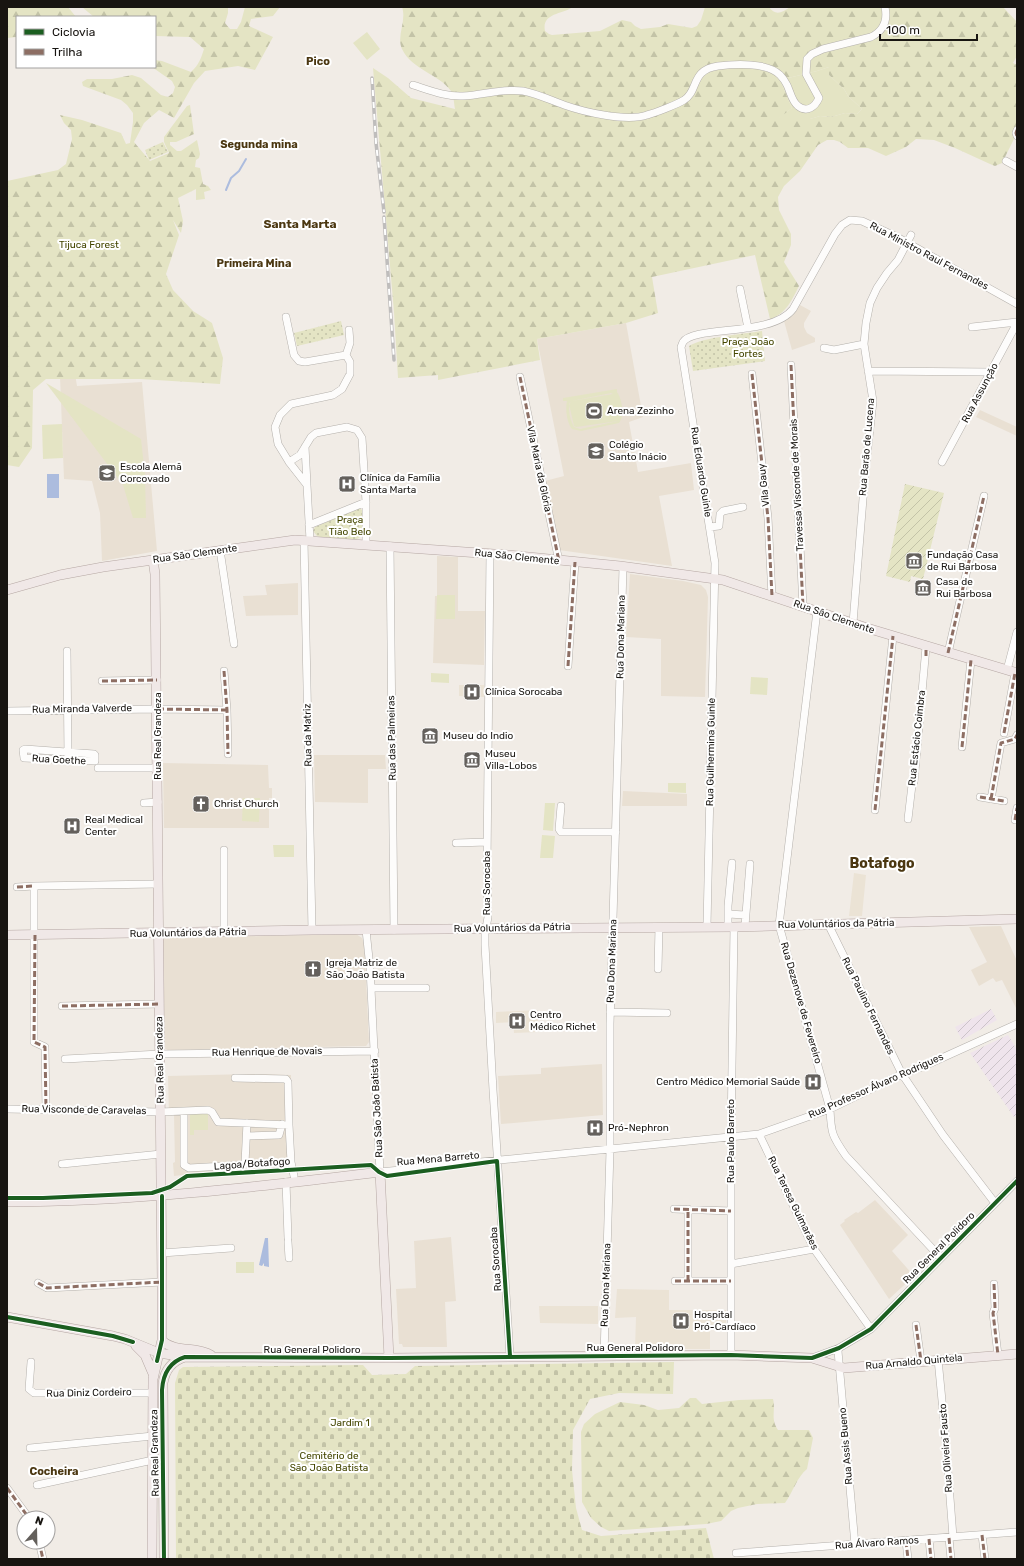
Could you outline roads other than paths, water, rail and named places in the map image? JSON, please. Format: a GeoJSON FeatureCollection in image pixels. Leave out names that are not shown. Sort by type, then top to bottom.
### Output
{"type":"FeatureCollection","features":[{"type":"Feature","properties":{"kind":"main road","name":"Rua São Clemente"},"geometry":{"type":"LineString","coordinates":[[7,590],[66,574],[220,550],[307,540],[490,553],[715,578],[893,636],[1013,672]]}},
{"type":"Feature","properties":{"kind":"main road","name":"Rua Real Grandeza"},"geometry":{"type":"LineString","coordinates":[[152,1559],[153,1394],[154,1376],[162,1341],[158,768],[162,709],[157,680],[156,574],[153,560]]}},
{"type":"Feature","properties":{"kind":"main road","name":"Rua Voluntários da Pátria"},"geometry":{"type":"LineString","coordinates":[[7,935],[312,930],[731,927],[1017,919]]}},
{"type":"Feature","properties":{"kind":"main road","name":"Rua Mena Barreto"},"geometry":{"type":"LineString","coordinates":[[7,1202],[52,1202],[162,1196],[380,1172]]}},
{"type":"Feature","properties":{"kind":"main road","name":"Rua São João Batista"},"geometry":{"type":"LineString","coordinates":[[380,1172],[390,1358]]}},
{"type":"Feature","properties":{"kind":"main road","name":"Rua General Polidoro"},"geometry":{"type":"LineString","coordinates":[[7,1317],[112,1336],[133,1342],[160,1353],[186,1357],[390,1358],[731,1355],[812,1358]]}},
{"type":"Feature","properties":{"kind":"main road"},"geometry":{"type":"LineString","coordinates":[[162,1341],[171,1347],[200,1350],[215,1357]]}},
{"type":"Feature","properties":{"kind":"main road"},"geometry":{"type":"LineString","coordinates":[[133,1342],[144,1355],[154,1376]]}},
{"type":"Feature","properties":{"kind":"main road","name":"Rua Arnaldo Quintela"},"geometry":{"type":"LineString","coordinates":[[812,1358],[840,1368],[1017,1354]]}},
{"type":"Feature","properties":{"kind":"main road","name":"Rua Real Grandeza"},"geometry":{"type":"LineString","coordinates":[[164,1559],[163,1383],[165,1374],[171,1364],[178,1359],[186,1357]]}},
{"type":"Feature","properties":{"kind":"street"},"geometry":{"type":"LineString","coordinates":[[413,85],[446,95],[463,96],[505,90],[524,91],[578,109],[613,116],[634,118],[646,116],[683,101],[689,95],[698,77],[711,67],[734,64],[753,65],[780,74],[797,106],[810,109],[814,107],[819,98],[806,74],[807,59],[812,54],[823,49],[871,37],[876,34],[884,26],[885,7]]}},
{"type":"Feature","properties":{"kind":"street"},"geometry":{"type":"LineString","coordinates":[[1017,130],[1017,136]]}},
{"type":"Feature","properties":{"kind":"street"},"geometry":{"type":"LineString","coordinates":[[1006,161],[1017,167]]}},
{"type":"Feature","properties":{"kind":"street","name":"Rua Ministro Raul Fernandes"},"geometry":{"type":"LineString","coordinates":[[748,328],[772,323],[784,318],[790,313],[835,234],[842,225],[850,220],[862,220],[897,237],[907,244],[1017,304]]}},
{"type":"Feature","properties":{"kind":"street","name":"Rua Barão de Lucena"},"geometry":{"type":"LineString","coordinates":[[853,623],[865,474],[873,401],[864,344],[867,313],[873,295],[882,280],[898,260],[911,234]]}},
{"type":"Feature","properties":{"kind":"street"},"geometry":{"type":"LineString","coordinates":[[740,289],[748,328]]}},
{"type":"Feature","properties":{"kind":"street"},"geometry":{"type":"LineString","coordinates":[[286,317],[294,355],[299,361],[305,362],[346,355]]}},
{"type":"Feature","properties":{"kind":"street"},"geometry":{"type":"LineString","coordinates":[[972,327],[1017,323]]}},
{"type":"Feature","properties":{"kind":"street","name":"Rua Assunção"},"geometry":{"type":"LineString","coordinates":[[942,462],[1017,323]]}},
{"type":"Feature","properties":{"kind":"street","name":"Rua Eduardo Guinle"},"geometry":{"type":"LineString","coordinates":[[715,578],[715,563],[710,527],[681,347],[686,339],[694,336],[748,328]]}},
{"type":"Feature","properties":{"kind":"street"},"geometry":{"type":"LineString","coordinates":[[308,485],[278,444],[275,435],[276,424],[280,415],[291,404],[338,392],[345,385],[350,374],[350,362],[346,355],[350,343],[349,330]]}},
{"type":"Feature","properties":{"kind":"street"},"geometry":{"type":"LineString","coordinates":[[824,348],[834,350],[864,344]]}},
{"type":"Feature","properties":{"kind":"street","name":"Travessa Visconde de Morais"},"geometry":{"type":"LineString","coordinates":[[791,365],[803,606]]}},
{"type":"Feature","properties":{"kind":"street"},"geometry":{"type":"LineString","coordinates":[[868,371],[991,372]]}},
{"type":"Feature","properties":{"kind":"street","name":"Vila Gauy"},"geometry":{"type":"LineString","coordinates":[[752,374],[768,518],[772,596]]}},
{"type":"Feature","properties":{"kind":"street","name":"Vila Maria da Glória"},"geometry":{"type":"LineString","coordinates":[[520,377],[559,561]]}},
{"type":"Feature","properties":{"kind":"street"},"geometry":{"type":"LineString","coordinates":[[290,462],[298,458],[311,437],[316,433],[340,427],[351,427],[357,430],[362,438],[366,502],[366,544]]}},
{"type":"Feature","properties":{"kind":"street","name":"Rua da Matriz"},"geometry":{"type":"LineString","coordinates":[[305,447],[309,525],[307,540],[312,930]]}},
{"type":"Feature","properties":{"kind":"street"},"geometry":{"type":"LineString","coordinates":[[948,653],[984,496]]}},
{"type":"Feature","properties":{"kind":"street"},"geometry":{"type":"LineString","coordinates":[[309,525],[366,502]]}},
{"type":"Feature","properties":{"kind":"street"},"geometry":{"type":"LineString","coordinates":[[710,527],[719,526],[720,514],[722,511],[743,507]]}},
{"type":"Feature","properties":{"kind":"street","name":"Rua das Palmeiras"},"geometry":{"type":"LineString","coordinates":[[390,546],[394,930]]}},
{"type":"Feature","properties":{"kind":"street"},"geometry":{"type":"LineString","coordinates":[[220,550],[234,644]]}},
{"type":"Feature","properties":{"kind":"street","name":"Rua Sorocaba"},"geometry":{"type":"LineString","coordinates":[[490,553],[487,842],[488,917],[485,945],[510,1356]]}},
{"type":"Feature","properties":{"kind":"street"},"geometry":{"type":"LineString","coordinates":[[568,666],[575,562]]}},
{"type":"Feature","properties":{"kind":"street","name":"Rua Dona Mariana"},"geometry":{"type":"LineString","coordinates":[[604,1356],[610,1150],[610,1012],[623,567]]}},
{"type":"Feature","properties":{"kind":"street","name":"Rua Guilhermina Guinle"},"geometry":{"type":"LineString","coordinates":[[707,926],[715,578]]}},
{"type":"Feature","properties":{"kind":"street","name":"Rua Dezenove de Fevereiro"},"geometry":{"type":"LineString","coordinates":[[817,611],[779,925],[830,1108],[831,1130],[835,1140],[846,1156],[941,1258]]}},
{"type":"Feature","properties":{"kind":"street"},"geometry":{"type":"LineString","coordinates":[[1004,733],[1017,632]]}},
{"type":"Feature","properties":{"kind":"street"},"geometry":{"type":"LineString","coordinates":[[876,810],[893,636]]}},
{"type":"Feature","properties":{"kind":"street","name":"Rua Estácio Coimbra"},"geometry":{"type":"LineString","coordinates":[[908,819],[912,785],[914,782],[926,646]]}},
{"type":"Feature","properties":{"kind":"street"},"geometry":{"type":"LineString","coordinates":[[67,651],[68,760]]}},
{"type":"Feature","properties":{"kind":"street"},"geometry":{"type":"LineString","coordinates":[[962,746],[971,660]]}},
{"type":"Feature","properties":{"kind":"street"},"geometry":{"type":"LineString","coordinates":[[224,671],[228,754]]}},
{"type":"Feature","properties":{"kind":"street"},"geometry":{"type":"LineString","coordinates":[[102,681],[157,680]]}},
{"type":"Feature","properties":{"kind":"street","name":"Rua Miranda Valverde"},"geometry":{"type":"LineString","coordinates":[[7,710],[227,710]]}},
{"type":"Feature","properties":{"kind":"street"},"geometry":{"type":"LineString","coordinates":[[991,799],[1001,743],[1015,739],[1017,735]]}},
{"type":"Feature","properties":{"kind":"street","name":"Rua Goethe"},"geometry":{"type":"LineString","coordinates":[[23,750],[68,753],[95,755],[94,762],[24,758],[23,750]]}},
{"type":"Feature","properties":{"kind":"street"},"geometry":{"type":"LineString","coordinates":[[98,768],[158,768]]}},
{"type":"Feature","properties":{"kind":"street"},"geometry":{"type":"LineString","coordinates":[[980,797],[1004,801]]}},
{"type":"Feature","properties":{"kind":"street"},"geometry":{"type":"LineString","coordinates":[[144,803],[158,802]]}},
{"type":"Feature","properties":{"kind":"street"},"geometry":{"type":"LineString","coordinates":[[561,806],[559,830],[561,832],[616,832]]}},
{"type":"Feature","properties":{"kind":"street"},"geometry":{"type":"LineString","coordinates":[[1014,820],[1017,808]]}},
{"type":"Feature","properties":{"kind":"street"},"geometry":{"type":"LineString","coordinates":[[456,843],[487,842]]}},
{"type":"Feature","properties":{"kind":"street"},"geometry":{"type":"LineString","coordinates":[[224,850],[224,932]]}},
{"type":"Feature","properties":{"kind":"street","name":"Rua Paulo Barreto"},"geometry":{"type":"LineString","coordinates":[[731,1355],[731,927],[728,914],[732,863]]}},
{"type":"Feature","properties":{"kind":"street"},"geometry":{"type":"LineString","coordinates":[[745,926],[750,864]]}},
{"type":"Feature","properties":{"kind":"street"},"geometry":{"type":"LineString","coordinates":[[17,887],[158,884]]}},
{"type":"Feature","properties":{"kind":"street"},"geometry":{"type":"LineString","coordinates":[[34,886],[34,1042],[45,1047],[46,1110]]}},
{"type":"Feature","properties":{"kind":"street"},"geometry":{"type":"LineString","coordinates":[[728,914],[745,915]]}},
{"type":"Feature","properties":{"kind":"street","name":"Rua Paulino Fernandes"},"geometry":{"type":"LineString","coordinates":[[828,924],[902,1074],[943,1135],[995,1203]]}},
{"type":"Feature","properties":{"kind":"street"},"geometry":{"type":"LineString","coordinates":[[658,969],[659,927]]}},
{"type":"Feature","properties":{"kind":"street","name":"Rua São João Batista"},"geometry":{"type":"LineString","coordinates":[[366,930],[371,988],[380,1172]]}},
{"type":"Feature","properties":{"kind":"street"},"geometry":{"type":"LineString","coordinates":[[371,988],[426,988]]}},
{"type":"Feature","properties":{"kind":"street"},"geometry":{"type":"LineString","coordinates":[[62,1006],[159,1004]]}},
{"type":"Feature","properties":{"kind":"street"},"geometry":{"type":"LineString","coordinates":[[610,1012],[667,1013]]}},
{"type":"Feature","properties":{"kind":"street","name":"Rua Professor Álvaro Rodrigues"},"geometry":{"type":"LineString","coordinates":[[731,1136],[759,1134],[830,1108],[902,1074],[1017,1024]]}},
{"type":"Feature","properties":{"kind":"street","name":"Rua Henrique de Novais"},"geometry":{"type":"LineString","coordinates":[[65,1059],[160,1054],[374,1051]]}},
{"type":"Feature","properties":{"kind":"street"},"geometry":{"type":"LineString","coordinates":[[235,1078],[286,1079],[288,1082],[285,1124],[294,1176]]}},
{"type":"Feature","properties":{"kind":"street","name":"Rua Visconde de Caravelas"},"geometry":{"type":"LineString","coordinates":[[7,1109],[160,1112],[208,1110],[212,1112],[218,1122],[247,1123]]}},
{"type":"Feature","properties":{"kind":"street"},"geometry":{"type":"LineString","coordinates":[[184,1111],[184,1165],[186,1167],[243,1165],[246,1160],[247,1123],[285,1124]]}},
{"type":"Feature","properties":{"kind":"street"},"geometry":{"type":"LineString","coordinates":[[247,1136],[279,1135],[285,1124]]}},
{"type":"Feature","properties":{"kind":"street","name":"Rua Teresa Guimarães"},"geometry":{"type":"LineString","coordinates":[[759,1134],[814,1249],[871,1329]]}},
{"type":"Feature","properties":{"kind":"street","name":"Rua Mena Barreto"},"geometry":{"type":"LineString","coordinates":[[380,1172],[610,1150],[731,1136]]}},
{"type":"Feature","properties":{"kind":"street"},"geometry":{"type":"LineString","coordinates":[[62,1164],[161,1154]]}},
{"type":"Feature","properties":{"kind":"street","name":"Rua General Polidoro"},"geometry":{"type":"LineString","coordinates":[[812,1358],[839,1348],[871,1329],[1017,1181]]}},
{"type":"Feature","properties":{"kind":"street"},"geometry":{"type":"LineString","coordinates":[[286,1182],[289,1258]]}},
{"type":"Feature","properties":{"kind":"street"},"geometry":{"type":"LineString","coordinates":[[674,1209],[731,1211]]}},
{"type":"Feature","properties":{"kind":"street"},"geometry":{"type":"LineString","coordinates":[[688,1209],[688,1281]]}},
{"type":"Feature","properties":{"kind":"street"},"geometry":{"type":"LineString","coordinates":[[162,1253],[231,1248]]}},
{"type":"Feature","properties":{"kind":"street"},"geometry":{"type":"LineString","coordinates":[[731,1264],[814,1249]]}},
{"type":"Feature","properties":{"kind":"street"},"geometry":{"type":"LineString","coordinates":[[675,1281],[731,1281]]}},
{"type":"Feature","properties":{"kind":"street"},"geometry":{"type":"LineString","coordinates":[[38,1283],[47,1288],[162,1282]]}},
{"type":"Feature","properties":{"kind":"street"},"geometry":{"type":"LineString","coordinates":[[994,1284],[994,1313],[998,1355]]}},
{"type":"Feature","properties":{"kind":"street"},"geometry":{"type":"LineString","coordinates":[[916,1325],[921,1361]]}},
{"type":"Feature","properties":{"kind":"street","name":"Rua Assis Bueno"},"geometry":{"type":"LineString","coordinates":[[839,1348],[838,1351],[855,1545]]}},
{"type":"Feature","properties":{"kind":"street","name":"Rua Oliveira Fausto"},"geometry":{"type":"LineString","coordinates":[[938,1360],[945,1432],[951,1559]]}},
{"type":"Feature","properties":{"kind":"street","name":"Rua Diniz Cordeiro"},"geometry":{"type":"LineString","coordinates":[[31,1362],[29,1389],[34,1393],[153,1394]]}},
{"type":"Feature","properties":{"kind":"street"},"geometry":{"type":"LineString","coordinates":[[30,1448],[153,1436]]}},
{"type":"Feature","properties":{"kind":"street"},"geometry":{"type":"LineString","coordinates":[[37,1485],[153,1460]]}},
{"type":"Feature","properties":{"kind":"street"},"geometry":{"type":"LineString","coordinates":[[7,1488],[23,1510]]}},
{"type":"Feature","properties":{"kind":"street","name":"Rua Álvaro Ramos"},"geometry":{"type":"LineString","coordinates":[[736,1553],[1017,1532]]}},
{"type":"Feature","properties":{"kind":"street"},"geometry":{"type":"LineString","coordinates":[[982,1535],[984,1559]]}},
{"type":"Feature","properties":{"kind":"street"},"geometry":{"type":"LineString","coordinates":[[929,1539],[931,1559]]}},
{"type":"Feature","properties":{"kind":"street"},"geometry":{"type":"LineString","coordinates":[[906,1541],[908,1559]]}},
{"type":"Feature","properties":{"kind":"water"},"geometry":{"type":"Polygon","coordinates":[[[47,474],[59,474],[59,498],[47,498],[47,474]]]}},
{"type":"Feature","properties":{"kind":"water"},"geometry":{"type":"Polygon","coordinates":[[[265,1238],[268,1238],[269,1267],[264,1266],[264,1263],[262,1266],[259,1265],[265,1238]]]}},
{"type":"Feature","properties":{"kind":"waterway"},"geometry":{"type":"LineString","coordinates":[[226,190],[231,178],[239,171],[246,159]]}},
{"type":"Feature","properties":{"kind":"railway"},"geometry":{"type":"LineString","coordinates":[[372,78],[376,143],[384,212]]}},
{"type":"Feature","properties":{"kind":"railway"},"geometry":{"type":"LineString","coordinates":[[384,217],[394,360]]}},
{"type":"Feature","properties":{"kind":"place","name":"Arena Zezinho"},"geometry":{"type":"Point","coordinates":[594,411]}},
{"type":"Feature","properties":{"kind":"place","name":"Colégio Santo Inácio"},"geometry":{"type":"Point","coordinates":[596,451]}},
{"type":"Feature","properties":{"kind":"place","name":"Escola Alemã Corcovado"},"geometry":{"type":"Point","coordinates":[107,473]}},
{"type":"Feature","properties":{"kind":"place","name":"Clínica da Família Santa Marta"},"geometry":{"type":"Point","coordinates":[347,484]}},
{"type":"Feature","properties":{"kind":"place","name":"Fundação Casa de Rui Barbosa"},"geometry":{"type":"Point","coordinates":[914,561]}},
{"type":"Feature","properties":{"kind":"place","name":"Casa de Rui Barbosa"},"geometry":{"type":"Point","coordinates":[923,588]}},
{"type":"Feature","properties":{"kind":"place","name":"Clínica Sorocaba"},"geometry":{"type":"Point","coordinates":[472,692]}},
{"type":"Feature","properties":{"kind":"place","name":"Museu do Indio"},"geometry":{"type":"Point","coordinates":[430,736]}},
{"type":"Feature","properties":{"kind":"place","name":"Museu Villa-Lobos"},"geometry":{"type":"Point","coordinates":[472,760]}},
{"type":"Feature","properties":{"kind":"place","name":"Christ Church"},"geometry":{"type":"Point","coordinates":[201,804]}},
{"type":"Feature","properties":{"kind":"place","name":"Real Medical Center"},"geometry":{"type":"Point","coordinates":[72,826]}},
{"type":"Feature","properties":{"kind":"place","name":"Igreja Matriz de São João Batista"},"geometry":{"type":"Point","coordinates":[313,969]}},
{"type":"Feature","properties":{"kind":"place","name":"Centro Médico Richet"},"geometry":{"type":"Point","coordinates":[517,1021]}},
{"type":"Feature","properties":{"kind":"place","name":"Centro Médico Memorial Saúde"},"geometry":{"type":"Point","coordinates":[813,1082]}},
{"type":"Feature","properties":{"kind":"place","name":"Pró-Nephron"},"geometry":{"type":"Point","coordinates":[595,1128]}},
{"type":"Feature","properties":{"kind":"place","name":"Hospital Pró-Cardíaco"},"geometry":{"type":"Point","coordinates":[681,1321]}},
{"type":"Feature","properties":{"kind":"district","name":"Pico"},"geometry":{"type":"Point","coordinates":[318,61]}},
{"type":"Feature","properties":{"kind":"district","name":"Segunda mina"},"geometry":{"type":"Point","coordinates":[259,144]}},
{"type":"Feature","properties":{"kind":"district","name":"Santa Marta"},"geometry":{"type":"Point","coordinates":[300,224]}},
{"type":"Feature","properties":{"kind":"district","name":"Primeira Mina"},"geometry":{"type":"Point","coordinates":[254,263]}},
{"type":"Feature","properties":{"kind":"district","name":"Botafogo"},"geometry":{"type":"Point","coordinates":[882,863]}},
{"type":"Feature","properties":{"kind":"district","name":"Cocheira"},"geometry":{"type":"Point","coordinates":[54,1471]}},
{"type":"Feature","properties":{"kind":"park label","name":"Tijuca Forest"},"geometry":{"type":"Point","coordinates":[89,245]}},
{"type":"Feature","properties":{"kind":"park label","name":"Praça João Fortes"},"geometry":{"type":"Point","coordinates":[748,348]}},
{"type":"Feature","properties":{"kind":"park label","name":"Praça Tião Belo"},"geometry":{"type":"Point","coordinates":[350,526]}},
{"type":"Feature","properties":{"kind":"park label","name":"Jardim 1"},"geometry":{"type":"Point","coordinates":[350,1423]}},
{"type":"Feature","properties":{"kind":"park label","name":"Cemitério de São João Batista"},"geometry":{"type":"Point","coordinates":[329,1462]}}]}
